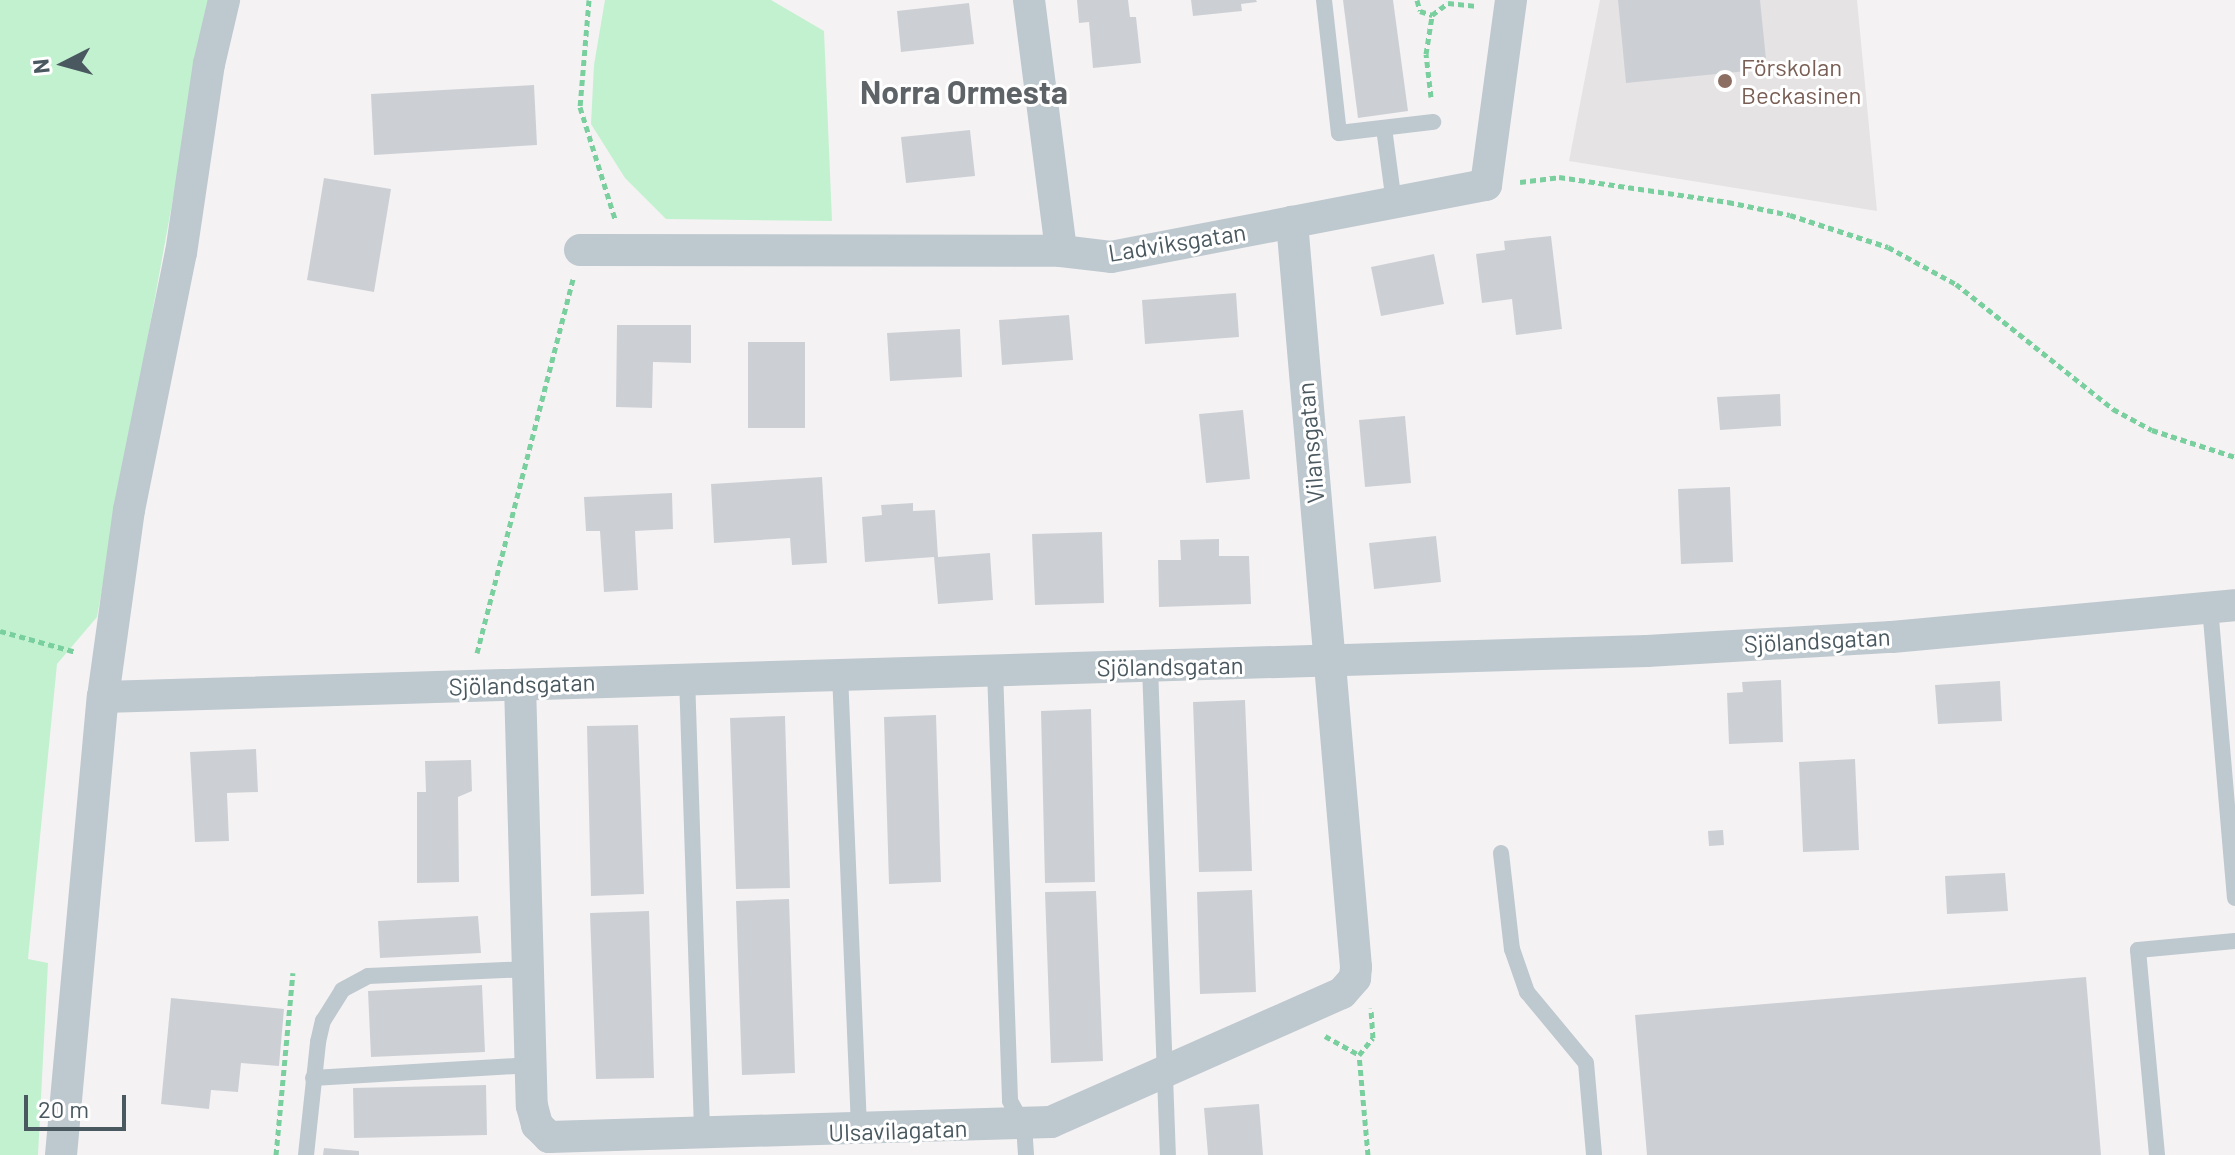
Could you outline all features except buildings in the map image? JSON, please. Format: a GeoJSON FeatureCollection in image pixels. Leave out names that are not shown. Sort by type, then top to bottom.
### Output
{"type":"FeatureCollection","features":[{"type":"Feature","properties":{"kind":"street"},"geometry":{"type":"LineString","coordinates":[[61,1155],[103,697],[129,510],[181,253],[209,64],[224,0]]}},
{"type":"Feature","properties":{"kind":"street"},"geometry":{"type":"LineString","coordinates":[[1029,0],[1061,251]]}},
{"type":"Feature","properties":{"kind":"street"},"geometry":{"type":"LineString","coordinates":[[1486,185],[1510,5]]}},
{"type":"Feature","properties":{"kind":"street","name":"Ladviksgatan"},"geometry":{"type":"LineString","coordinates":[[580,250],[1061,251],[1111,257],[1486,185]]}},
{"type":"Feature","properties":{"kind":"street","name":"Vilansgatan"},"geometry":{"type":"LineString","coordinates":[[1292,222],[1329,663]]}},
{"type":"Feature","properties":{"kind":"street","name":"Sjölandsgatan"},"geometry":{"type":"LineString","coordinates":[[103,697],[687,677],[1329,663],[1892,637],[2222,606]]}},
{"type":"Feature","properties":{"kind":"street","name":"Ulsavilagatan"},"geometry":{"type":"LineString","coordinates":[[520,685],[531,1065],[534,1115],[547,1146],[702,1136],[859,1131],[1025,1140],[1063,1117],[1322,1004],[1342,993],[1355,978],[1329,663]]}},
{"type":"Feature","properties":{"kind":"lane"},"geometry":{"type":"LineString","coordinates":[[1324,0],[1339,133],[1433,122]]}},
{"type":"Feature","properties":{"kind":"lane"},"geometry":{"type":"LineString","coordinates":[[1384,128],[1394,203]]}},
{"type":"Feature","properties":{"kind":"lane"},"geometry":{"type":"LineString","coordinates":[[2222,606],[2235,898]]}},
{"type":"Feature","properties":{"kind":"lane"},"geometry":{"type":"LineString","coordinates":[[1150,667],[1168,1155]]}},
{"type":"Feature","properties":{"kind":"lane"},"geometry":{"type":"LineString","coordinates":[[995,670],[1010,1101],[1025,1140]]}},
{"type":"Feature","properties":{"kind":"lane"},"geometry":{"type":"LineString","coordinates":[[840,674],[859,1131]]}},
{"type":"Feature","properties":{"kind":"lane"},"geometry":{"type":"LineString","coordinates":[[687,677],[702,1136]]}},
{"type":"Feature","properties":{"kind":"lane"},"geometry":{"type":"LineString","coordinates":[[1501,853],[1512,949],[1527,992],[1586,1063],[1594,1155]]}},
{"type":"Feature","properties":{"kind":"lane"},"geometry":{"type":"LineString","coordinates":[[2157,1155],[2138,950],[2235,941]]}},
{"type":"Feature","properties":{"kind":"lane"},"geometry":{"type":"LineString","coordinates":[[306,1155],[313,1078],[323,1021],[342,990],[368,976],[528,969]]}},
{"type":"Feature","properties":{"kind":"lane"},"geometry":{"type":"LineString","coordinates":[[313,1078],[531,1065]]}},
{"type":"Feature","properties":{"kind":"path"},"geometry":{"type":"LineString","coordinates":[[589,0],[580,107],[622,251]]}},
{"type":"Feature","properties":{"kind":"path"},"geometry":{"type":"LineString","coordinates":[[1417,0],[1420,11],[1432,15]]}},
{"type":"Feature","properties":{"kind":"path"},"geometry":{"type":"LineString","coordinates":[[1433,122],[1426,54],[1432,15],[1448,3],[1510,5]]}},
{"type":"Feature","properties":{"kind":"path"},"geometry":{"type":"LineString","coordinates":[[1486,185],[1559,177],[1593,181],[1728,202],[1847,231],[1888,247],[1956,284],[2113,409],[2180,441],[2235,457]]}},
{"type":"Feature","properties":{"kind":"path"},"geometry":{"type":"LineString","coordinates":[[477,652],[580,250]]}},
{"type":"Feature","properties":{"kind":"path"},"geometry":{"type":"LineString","coordinates":[[0,631],[109,661]]}},
{"type":"Feature","properties":{"kind":"path"},"geometry":{"type":"LineString","coordinates":[[276,1155],[293,973]]}},
{"type":"Feature","properties":{"kind":"shaded area","name":"Förskolan Beckasinen"},"geometry":{"type":"Polygon","coordinates":[[[1600,0],[1857,0],[1877,211],[1569,161],[1600,0]]]}},
{"type":"Feature","properties":{"kind":"green space"},"geometry":{"type":"Polygon","coordinates":[[[0,0],[209,0],[97,617],[57,664],[28,959],[48,963],[38,1155],[0,1155],[0,0]]]}},
{"type":"Feature","properties":{"kind":"green space"},"geometry":{"type":"Polygon","coordinates":[[[605,0],[771,0],[824,31],[832,221],[666,219],[625,178],[591,124],[594,65],[605,0]]]}},
{"type":"Feature","properties":{"kind":"place","name":"Förskolan Beckasinen"},"geometry":{"type":"Point","coordinates":[1725,81]}},
{"type":"Feature","properties":{"kind":"district","name":"Norra Ormesta"},"geometry":{"type":"Point","coordinates":[964,91]}}]}
